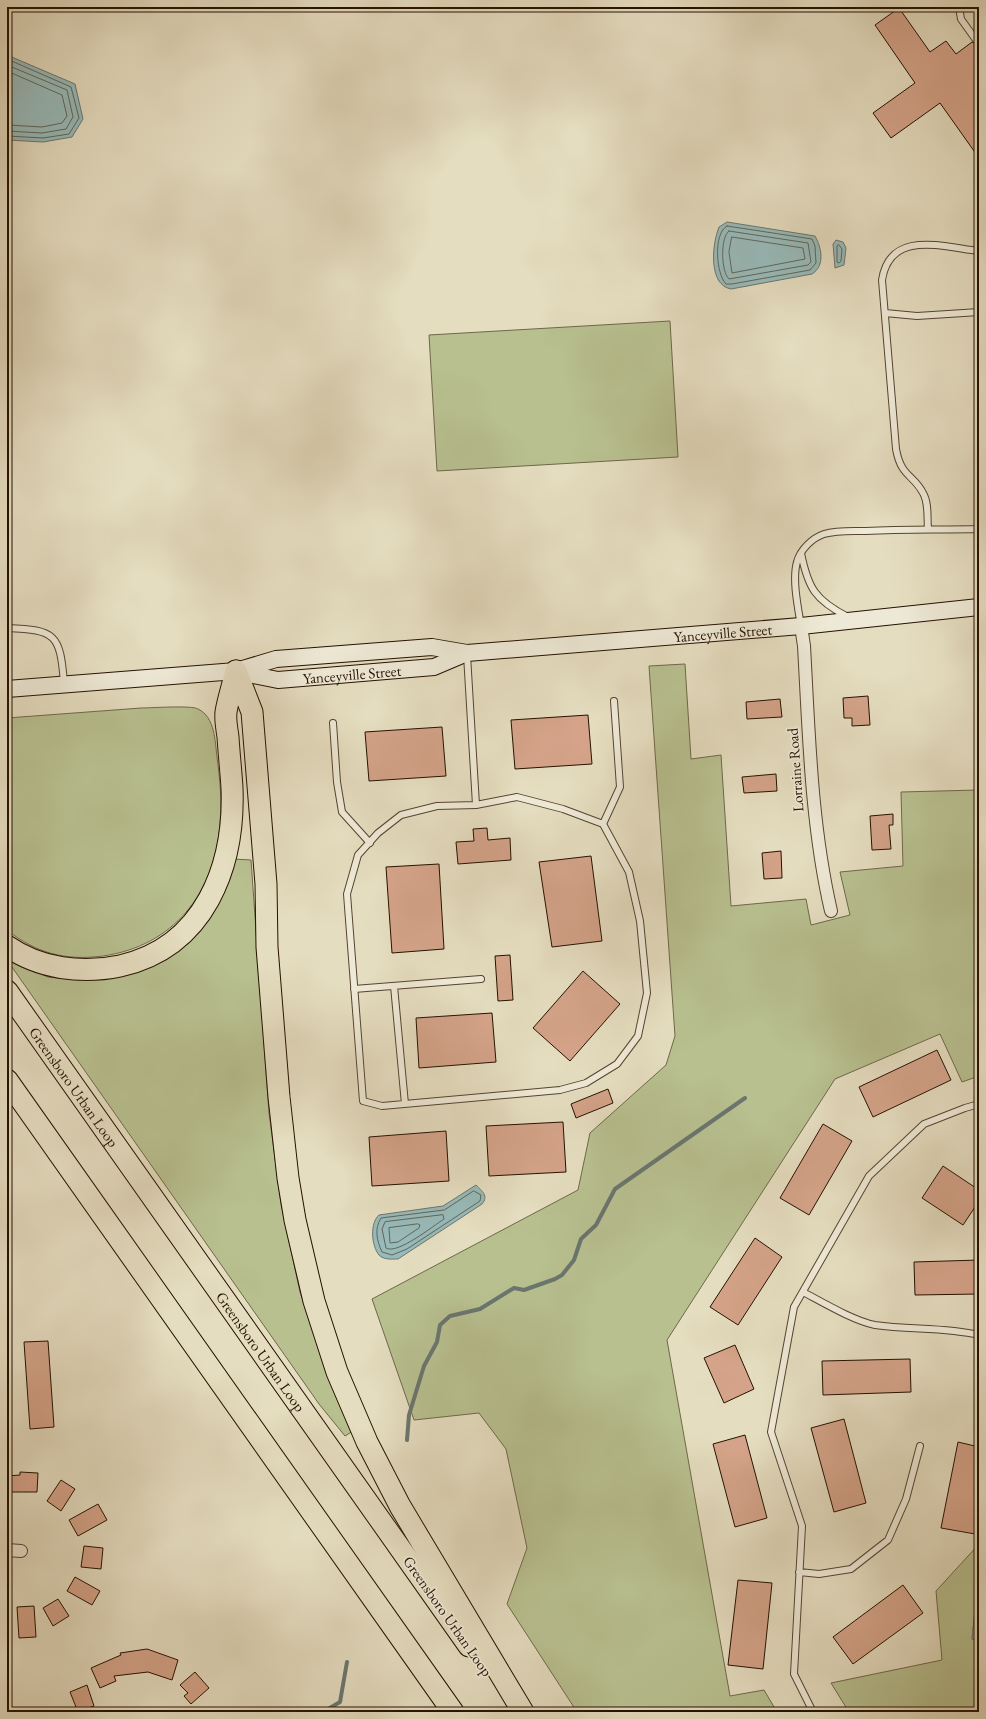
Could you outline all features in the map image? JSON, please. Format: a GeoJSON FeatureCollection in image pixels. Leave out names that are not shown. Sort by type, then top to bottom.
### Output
{"type":"FeatureCollection","features":[{"type":"Feature","properties":{"kind":"highway"},"geometry":{"type":"LineString","coordinates":[[7,946],[24,956],[56,967],[74,970],[108,968],[135,961],[155,953],[179,936],[195,920],[214,891],[221,876],[229,843],[232,789],[226,714],[236,671]]}},
{"type":"Feature","properties":{"kind":"highway"},"geometry":{"type":"LineString","coordinates":[[236,671],[252,712],[266,884],[267,947],[283,1137],[295,1220],[314,1301],[352,1410],[382,1473],[400,1506],[523,1712]]}},
{"type":"Feature","properties":{"kind":"highway","name":"Greensboro Urban Loop"},"geometry":{"type":"LineString","coordinates":[[7,991],[516,1712]]}},
{"type":"Feature","properties":{"kind":"highway"},"geometry":{"type":"LineString","coordinates":[[7,1080],[453,1712]]}},
{"type":"Feature","properties":{"kind":"main road","name":"Yanceyville Street"},"geometry":{"type":"LineString","coordinates":[[7,689],[236,671],[276,659],[432,647],[467,653],[800,626],[979,607]]}},
{"type":"Feature","properties":{"kind":"street","name":"Lorraine Road"},"geometry":{"type":"LineString","coordinates":[[800,626],[804,646],[814,813],[822,872],[831,911]]}},
{"type":"Feature","properties":{"kind":"street"},"geometry":{"type":"LineString","coordinates":[[7,1550],[21,1551]]}},
{"type":"Feature","properties":{"kind":"lane"},"geometry":{"type":"LineString","coordinates":[[959,7],[961,19],[976,40]]}},
{"type":"Feature","properties":{"kind":"lane"},"geometry":{"type":"LineString","coordinates":[[928,529],[925,497],[922,491],[903,471],[898,460],[882,280],[884,270],[889,260],[897,251],[908,246],[920,244],[979,251]]}},
{"type":"Feature","properties":{"kind":"lane"},"geometry":{"type":"LineString","coordinates":[[885,313],[917,316],[979,312]]}},
{"type":"Feature","properties":{"kind":"lane"},"geometry":{"type":"LineString","coordinates":[[800,626],[796,571],[801,553],[816,537],[829,533],[928,529],[979,529]]}},
{"type":"Feature","properties":{"kind":"lane"},"geometry":{"type":"LineString","coordinates":[[801,553],[805,574],[814,592],[828,606],[854,620]]}},
{"type":"Feature","properties":{"kind":"lane"},"geometry":{"type":"LineString","coordinates":[[7,628],[39,630],[53,639],[60,652],[64,685]]}},
{"type":"Feature","properties":{"kind":"lane"},"geometry":{"type":"LineString","coordinates":[[467,653],[476,805]]}},
{"type":"Feature","properties":{"kind":"lane"},"geometry":{"type":"LineString","coordinates":[[603,824],[620,787],[614,701]]}},
{"type":"Feature","properties":{"kind":"lane"},"geometry":{"type":"LineString","coordinates":[[333,723],[337,782],[342,812],[370,842]]}},
{"type":"Feature","properties":{"kind":"lane"},"geometry":{"type":"LineString","coordinates":[[517,797],[564,809],[603,824],[629,872],[640,921],[646,993],[638,1036],[617,1064],[586,1083],[560,1090],[382,1106],[363,1101],[348,894],[358,855],[370,842],[401,815],[437,806],[476,805],[517,797]]}},
{"type":"Feature","properties":{"kind":"lane"},"geometry":{"type":"LineString","coordinates":[[354,989],[481,979]]}},
{"type":"Feature","properties":{"kind":"lane"},"geometry":{"type":"LineString","coordinates":[[394,986],[405,1104]]}},
{"type":"Feature","properties":{"kind":"lane"},"geometry":{"type":"LineString","coordinates":[[813,1712],[794,1674],[802,1526],[771,1432],[794,1307],[869,1176],[924,1124],[979,1104]]}},
{"type":"Feature","properties":{"kind":"lane"},"geometry":{"type":"LineString","coordinates":[[803,1292],[831,1308],[874,1324],[964,1332],[979,1335]]}},
{"type":"Feature","properties":{"kind":"lane"},"geometry":{"type":"LineString","coordinates":[[799,1572],[819,1574],[851,1569],[888,1540],[906,1499],[920,1446]]}},
{"type":"Feature","properties":{"kind":"green space"},"geometry":{"type":"Polygon","coordinates":[[[670,321],[678,457],[437,471],[429,335],[670,321]]]}},
{"type":"Feature","properties":{"kind":"green space"},"geometry":{"type":"Polygon","coordinates":[[[685,664],[691,759],[721,755],[731,906],[806,899],[811,925],[850,915],[840,872],[903,866],[901,792],[978,790],[979,1076],[962,1082],[940,1034],[835,1079],[667,1340],[730,1696],[764,1690],[777,1712],[577,1712],[507,1604],[527,1548],[506,1449],[479,1413],[414,1420],[372,1299],[578,1190],[590,1133],[666,1065],[675,1036],[649,666],[685,664]]]}},
{"type":"Feature","properties":{"kind":"green space"},"geometry":{"type":"Polygon","coordinates":[[[141,708],[194,708],[204,713],[211,723],[216,744],[221,806],[216,849],[209,872],[199,894],[186,912],[169,928],[150,941],[128,950],[103,956],[64,956],[40,950],[7,930],[7,718],[141,708]]]}},
{"type":"Feature","properties":{"kind":"green space"},"geometry":{"type":"Polygon","coordinates":[[[233,859],[251,860],[269,1113],[281,1204],[300,1292],[325,1366],[353,1431],[345,1436],[319,1404],[7,960],[48,977],[79,980],[112,976],[205,922],[225,889],[233,859]]]}},
{"type":"Feature","properties":{"kind":"green space"},"geometry":{"type":"Polygon","coordinates":[[[979,1544],[979,1602],[975,1611],[972,1639],[979,1641],[979,1712],[849,1712],[831,1683],[942,1660],[936,1591],[979,1544]]]}},
{"type":"Feature","properties":{"kind":"water"},"geometry":{"type":"Polygon","coordinates":[[[7,55],[75,84],[83,119],[72,137],[43,142],[7,140],[7,55]]]}},
{"type":"Feature","properties":{"kind":"water"},"geometry":{"type":"Polygon","coordinates":[[[727,222],[815,236],[821,251],[821,262],[816,271],[812,274],[731,289],[724,286],[718,280],[714,263],[715,243],[719,227],[727,222]]]}},
{"type":"Feature","properties":{"kind":"water"},"geometry":{"type":"Polygon","coordinates":[[[836,240],[843,242],[846,248],[844,265],[835,268],[833,244],[836,240]]]}},
{"type":"Feature","properties":{"kind":"water"},"geometry":{"type":"Polygon","coordinates":[[[476,1185],[485,1196],[482,1204],[398,1259],[381,1257],[376,1251],[373,1240],[373,1229],[374,1223],[379,1215],[443,1206],[476,1185]]]}},
{"type":"Feature","properties":{"kind":"water"},"geometry":{"type":"Polygon","coordinates":[[[979,1602],[979,1641],[972,1639],[975,1611],[979,1602]]]}},
{"type":"Feature","properties":{"kind":"building"},"geometry":{"type":"Polygon","coordinates":[[[899,8],[930,52],[946,41],[956,54],[972,42],[976,44],[979,43],[979,158],[940,103],[891,138],[873,113],[915,83],[875,25],[899,8]]]}},
{"type":"Feature","properties":{"kind":"building"},"geometry":{"type":"Polygon","coordinates":[[[868,696],[870,725],[852,726],[852,718],[844,718],[843,698],[868,696]]]}},
{"type":"Feature","properties":{"kind":"building"},"geometry":{"type":"Polygon","coordinates":[[[780,699],[782,717],[747,719],[746,702],[780,699]]]}},
{"type":"Feature","properties":{"kind":"building"},"geometry":{"type":"Polygon","coordinates":[[[588,715],[592,764],[515,769],[511,720],[588,715]]]}},
{"type":"Feature","properties":{"kind":"building"},"geometry":{"type":"Polygon","coordinates":[[[442,727],[446,776],[369,781],[365,732],[442,727]]]}},
{"type":"Feature","properties":{"kind":"building"},"geometry":{"type":"Polygon","coordinates":[[[776,774],[777,791],[744,793],[742,777],[776,774]]]}},
{"type":"Feature","properties":{"kind":"building"},"geometry":{"type":"Polygon","coordinates":[[[893,814],[893,825],[889,825],[891,849],[872,850],[870,816],[893,814]]]}},
{"type":"Feature","properties":{"kind":"building"},"geometry":{"type":"Polygon","coordinates":[[[487,828],[488,840],[510,838],[511,860],[458,864],[456,842],[474,841],[473,829],[487,828]]]}},
{"type":"Feature","properties":{"kind":"building"},"geometry":{"type":"Polygon","coordinates":[[[781,851],[782,878],[764,879],[762,853],[781,851]]]}},
{"type":"Feature","properties":{"kind":"building"},"geometry":{"type":"Polygon","coordinates":[[[591,856],[602,941],[552,947],[539,862],[591,856]]]}},
{"type":"Feature","properties":{"kind":"building"},"geometry":{"type":"Polygon","coordinates":[[[439,864],[444,949],[392,953],[386,867],[439,864]]]}},
{"type":"Feature","properties":{"kind":"building"},"geometry":{"type":"Polygon","coordinates":[[[510,955],[513,1000],[498,1001],[495,956],[510,955]]]}},
{"type":"Feature","properties":{"kind":"building"},"geometry":{"type":"Polygon","coordinates":[[[583,971],[620,1004],[570,1061],[533,1028],[583,971]]]}},
{"type":"Feature","properties":{"kind":"building"},"geometry":{"type":"Polygon","coordinates":[[[492,1013],[496,1062],[419,1068],[416,1018],[492,1013]]]}},
{"type":"Feature","properties":{"kind":"building"},"geometry":{"type":"Polygon","coordinates":[[[937,1050],[951,1080],[873,1117],[859,1087],[937,1050]]]}},
{"type":"Feature","properties":{"kind":"building"},"geometry":{"type":"Polygon","coordinates":[[[608,1089],[613,1103],[576,1118],[571,1104],[608,1089]]]}},
{"type":"Feature","properties":{"kind":"building"},"geometry":{"type":"Polygon","coordinates":[[[563,1122],[566,1172],[489,1176],[486,1126],[563,1122]]]}},
{"type":"Feature","properties":{"kind":"building"},"geometry":{"type":"Polygon","coordinates":[[[823,1124],[852,1141],[809,1215],[780,1198],[823,1124]]]}},
{"type":"Feature","properties":{"kind":"building"},"geometry":{"type":"Polygon","coordinates":[[[446,1131],[449,1181],[372,1186],[369,1137],[446,1131]]]}},
{"type":"Feature","properties":{"kind":"building"},"geometry":{"type":"Polygon","coordinates":[[[943,1166],[979,1190],[979,1201],[963,1225],[922,1198],[943,1166]]]}},
{"type":"Feature","properties":{"kind":"building"},"geometry":{"type":"Polygon","coordinates":[[[755,1238],[782,1257],[738,1325],[710,1307],[755,1238]]]}},
{"type":"Feature","properties":{"kind":"building"},"geometry":{"type":"Polygon","coordinates":[[[979,1260],[979,1294],[915,1295],[914,1262],[979,1260]]]}},
{"type":"Feature","properties":{"kind":"building"},"geometry":{"type":"Polygon","coordinates":[[[48,1341],[54,1427],[30,1429],[24,1342],[48,1341]]]}},
{"type":"Feature","properties":{"kind":"building"},"geometry":{"type":"Polygon","coordinates":[[[735,1345],[754,1389],[724,1403],[704,1358],[735,1345]]]}},
{"type":"Feature","properties":{"kind":"building"},"geometry":{"type":"Polygon","coordinates":[[[910,1359],[911,1392],[823,1395],[822,1361],[910,1359]]]}},
{"type":"Feature","properties":{"kind":"building"},"geometry":{"type":"Polygon","coordinates":[[[844,1419],[866,1503],[834,1512],[811,1428],[844,1419]]]}},
{"type":"Feature","properties":{"kind":"building"},"geometry":{"type":"Polygon","coordinates":[[[745,1435],[767,1518],[735,1527],[713,1444],[745,1435]]]}},
{"type":"Feature","properties":{"kind":"building"},"geometry":{"type":"Polygon","coordinates":[[[958,1442],[979,1447],[979,1515],[975,1534],[941,1528],[958,1442]]]}},
{"type":"Feature","properties":{"kind":"building"},"geometry":{"type":"Polygon","coordinates":[[[20,1472],[38,1473],[37,1492],[7,1492],[7,1476],[20,1475],[20,1472]]]}},
{"type":"Feature","properties":{"kind":"building"},"geometry":{"type":"Polygon","coordinates":[[[61,1480],[75,1489],[61,1511],[47,1501],[61,1480]]]}},
{"type":"Feature","properties":{"kind":"building"},"geometry":{"type":"Polygon","coordinates":[[[98,1504],[107,1520],[78,1536],[69,1520],[98,1504]]]}},
{"type":"Feature","properties":{"kind":"building"},"geometry":{"type":"Polygon","coordinates":[[[84,1546],[103,1548],[101,1569],[81,1567],[84,1546]]]}},
{"type":"Feature","properties":{"kind":"building"},"geometry":{"type":"Polygon","coordinates":[[[75,1577],[100,1591],[92,1605],[67,1591],[75,1577]]]}},
{"type":"Feature","properties":{"kind":"building"},"geometry":{"type":"Polygon","coordinates":[[[738,1580],[772,1583],[763,1669],[728,1665],[738,1580]]]}},
{"type":"Feature","properties":{"kind":"building"},"geometry":{"type":"Polygon","coordinates":[[[903,1585],[923,1613],[853,1664],[833,1637],[903,1585]]]}},
{"type":"Feature","properties":{"kind":"building"},"geometry":{"type":"Polygon","coordinates":[[[58,1599],[69,1616],[53,1626],[43,1608],[58,1599]]]}},
{"type":"Feature","properties":{"kind":"building"},"geometry":{"type":"Polygon","coordinates":[[[34,1606],[36,1637],[19,1638],[17,1607],[34,1606]]]}},
{"type":"Feature","properties":{"kind":"building"},"geometry":{"type":"Polygon","coordinates":[[[147,1649],[178,1660],[172,1680],[148,1672],[114,1676],[116,1681],[100,1688],[91,1668],[121,1655],[120,1653],[147,1649]]]}},
{"type":"Feature","properties":{"kind":"building"},"geometry":{"type":"Polygon","coordinates":[[[195,1672],[209,1688],[191,1704],[184,1696],[188,1693],[180,1685],[195,1672]]]}},
{"type":"Feature","properties":{"kind":"building"},"geometry":{"type":"Polygon","coordinates":[[[87,1685],[94,1706],[78,1712],[70,1692],[87,1685]]]}},
{"type":"Feature","properties":{"kind":"waterway"},"geometry":{"type":"LineString","coordinates":[[407,1440],[409,1415],[424,1366],[437,1342],[440,1325],[450,1316],[480,1309],[514,1288],[524,1290],[562,1275],[574,1260],[581,1239],[596,1225],[615,1189],[745,1098]]}},
{"type":"Feature","properties":{"kind":"waterway"},"geometry":{"type":"LineString","coordinates":[[323,1712],[340,1702],[347,1662]]}}]}
